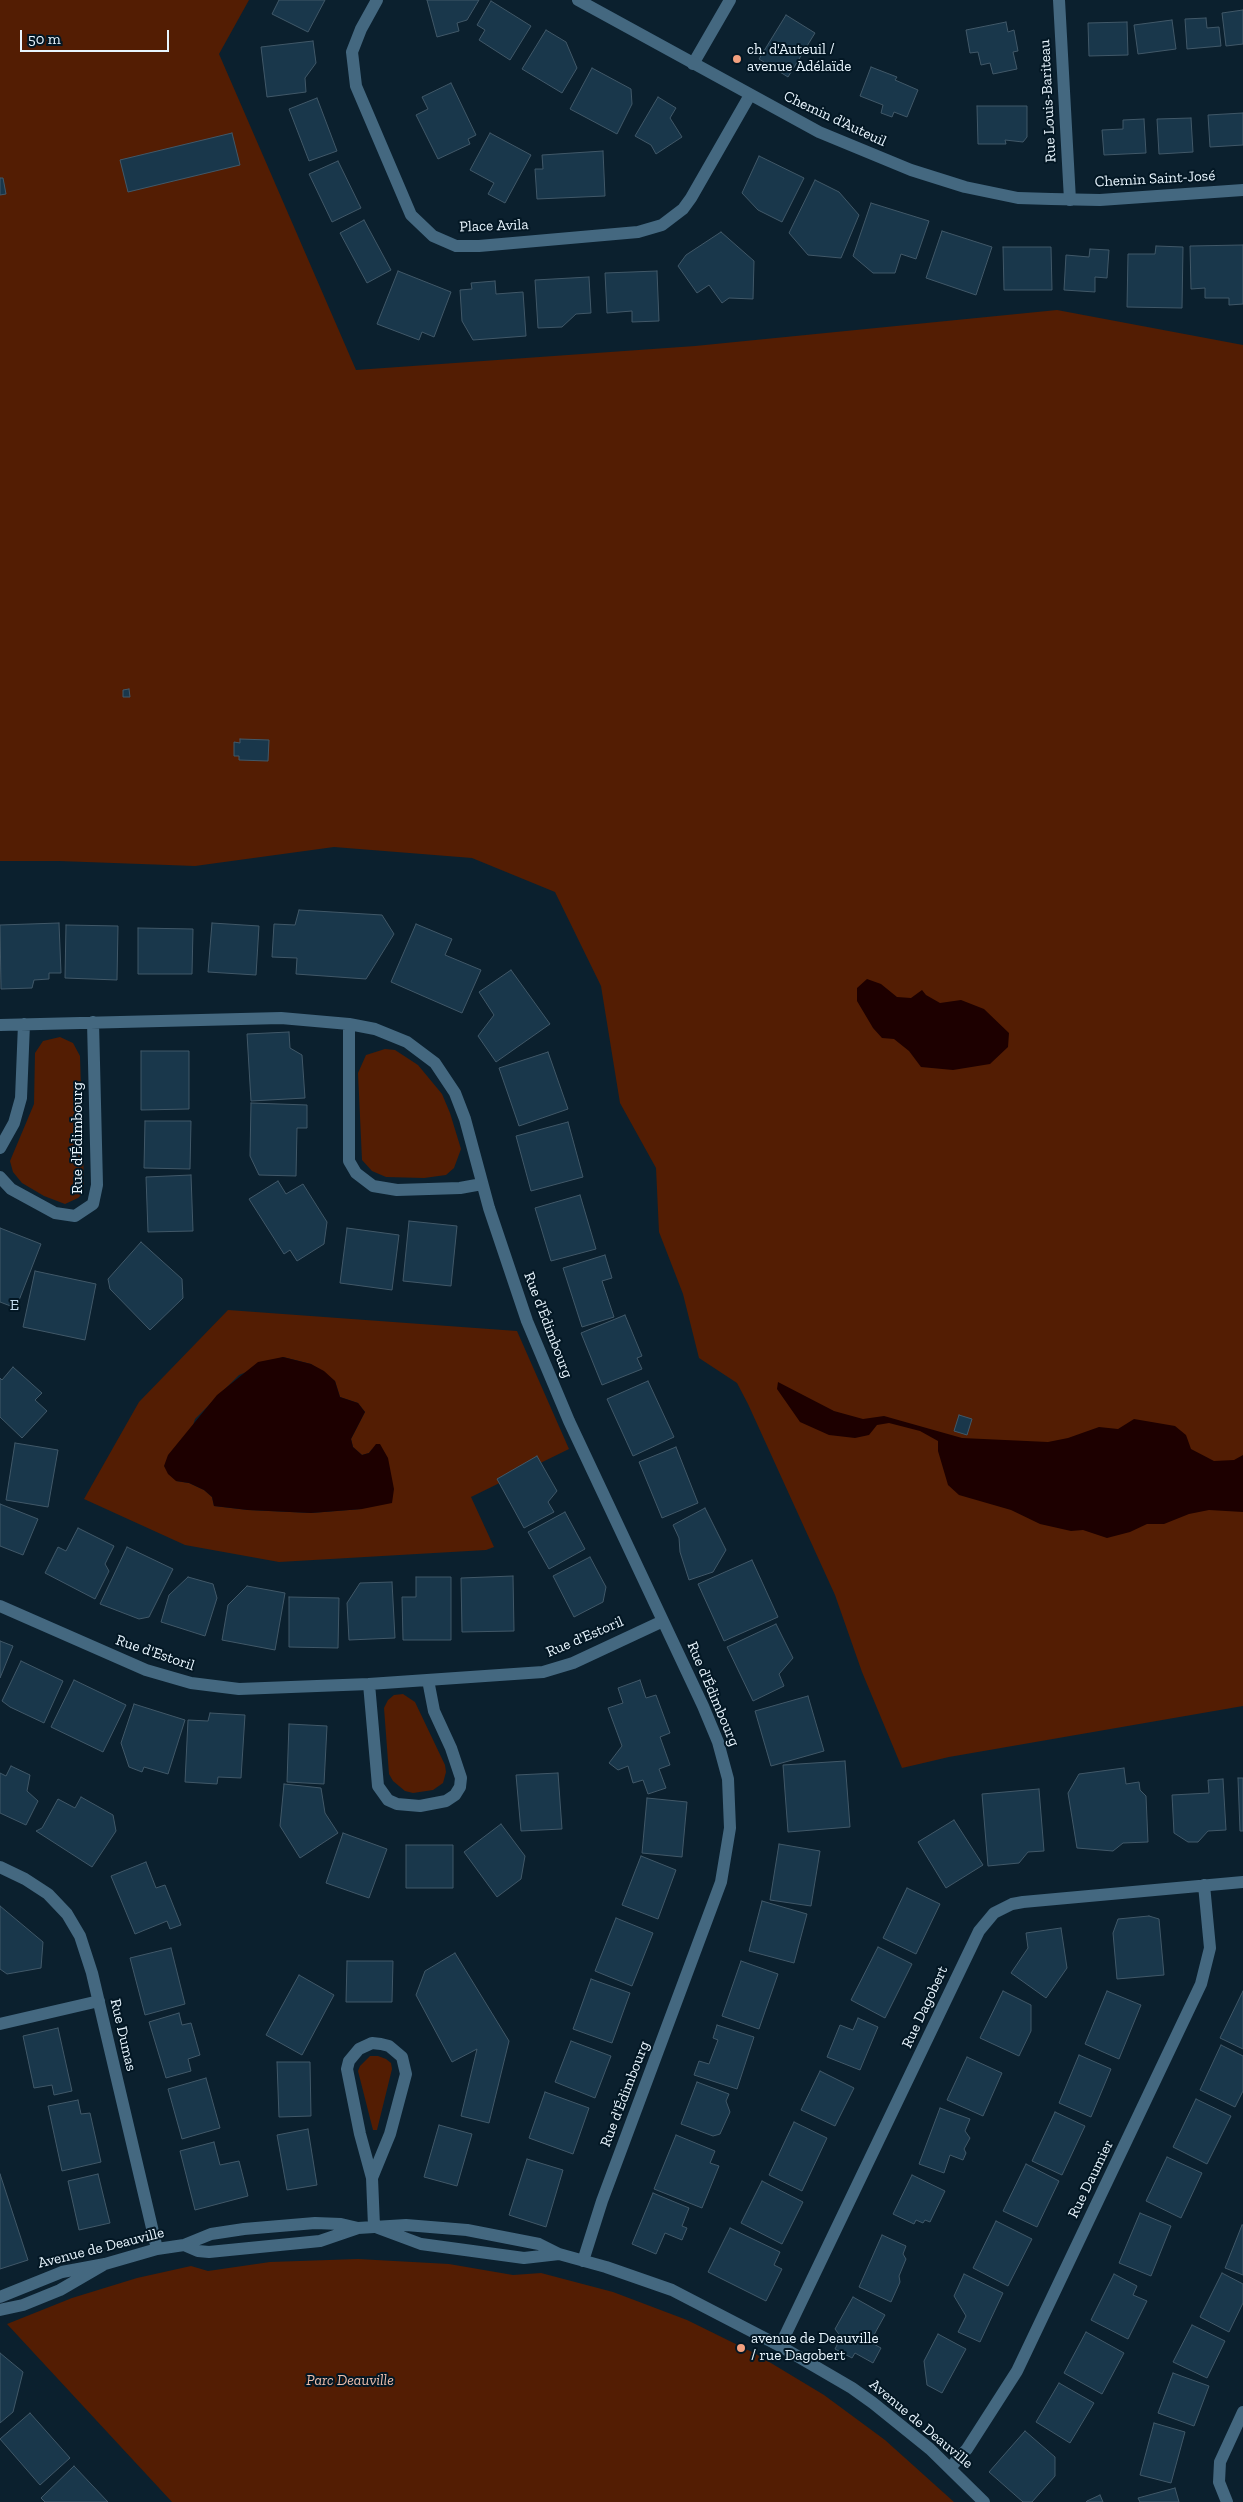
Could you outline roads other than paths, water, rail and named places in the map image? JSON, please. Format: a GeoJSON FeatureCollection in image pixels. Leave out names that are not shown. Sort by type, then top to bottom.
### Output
{"type":"FeatureCollection","features":[{"type":"Feature","properties":{"kind":"street","name":"Place Avila"},"geometry":{"type":"LineString","coordinates":[[377,0],[360,29],[352,52],[356,86],[411,215],[432,236],[456,246],[479,246],[638,232],[662,225],[683,209],[691,198],[750,95]]}},
{"type":"Feature","properties":{"kind":"street","name":"Chemin d'Auteuil"},"geometry":{"type":"LineString","coordinates":[[578,0],[825,135],[938,179],[1000,195],[1033,199],[1070,200]]}},
{"type":"Feature","properties":{"kind":"street"},"geometry":{"type":"LineString","coordinates":[[694,64],[730,0]]}},
{"type":"Feature","properties":{"kind":"street","name":"Rue Louis-Bariteau"},"geometry":{"type":"LineString","coordinates":[[1059,0],[1070,200]]}},
{"type":"Feature","properties":{"kind":"street","name":"Chemin Saint-José"},"geometry":{"type":"LineString","coordinates":[[1070,200],[1243,190]]}},
{"type":"Feature","properties":{"kind":"street","name":"Rue d'Édimbourg"},"geometry":{"type":"LineString","coordinates":[[0,1024],[282,1018],[349,1024],[375,1029],[407,1042],[427,1056],[443,1072],[460,1105],[512,1281],[542,1358],[703,1706],[724,1762],[730,1813],[728,1846],[715,1900],[602,2201],[583,2260]]}},
{"type":"Feature","properties":{"kind":"street","name":"Rue d'Édimbourg"},"geometry":{"type":"LineString","coordinates":[[0,1178],[11,1189],[55,1213],[75,1216],[93,1204],[97,1184],[93,1022]]}},
{"type":"Feature","properties":{"kind":"street"},"geometry":{"type":"LineString","coordinates":[[0,1148],[14,1123],[21,1098],[24,1024]]}},
{"type":"Feature","properties":{"kind":"street"},"geometry":{"type":"LineString","coordinates":[[349,1024],[348,1161],[356,1173],[374,1186],[397,1190],[460,1188],[482,1184]]}},
{"type":"Feature","properties":{"kind":"street","name":"Rue d'Estoril"},"geometry":{"type":"LineString","coordinates":[[0,1606],[138,1667],[191,1683],[239,1689],[369,1684],[544,1672],[573,1663],[663,1622]]}},
{"type":"Feature","properties":{"kind":"street"},"geometry":{"type":"LineString","coordinates":[[369,1684],[378,1786],[388,1800],[397,1804],[420,1806],[446,1801],[455,1795],[460,1787],[461,1778],[451,1748],[434,1711],[428,1680]]}},
{"type":"Feature","properties":{"kind":"street","name":"Rue Dumas"},"geometry":{"type":"LineString","coordinates":[[0,1867],[37,1886],[67,1914],[83,1944],[157,2249]]}},
{"type":"Feature","properties":{"kind":"street","name":"Rue Dagobert"},"geometry":{"type":"LineString","coordinates":[[780,2346],[975,1940],[987,1920],[1003,1907],[1023,1902],[1243,1882]]}},
{"type":"Feature","properties":{"kind":"street","name":"Rue Daumier"},"geometry":{"type":"LineString","coordinates":[[950,2468],[967,2449],[1017,2371],[1201,1984],[1210,1948],[1204,1885]]}},
{"type":"Feature","properties":{"kind":"street"},"geometry":{"type":"LineString","coordinates":[[0,2024],[98,2001]]}},
{"type":"Feature","properties":{"kind":"street"},"geometry":{"type":"LineString","coordinates":[[372,2178],[390,2134],[406,2074],[402,2057],[389,2046],[372,2043],[358,2049],[347,2069],[360,2134],[372,2178],[374,2226]]}},
{"type":"Feature","properties":{"kind":"street","name":"Avenue de Deauville"},"geometry":{"type":"LineString","coordinates":[[0,2297],[54,2274],[105,2264],[157,2249],[184,2245],[211,2234],[244,2229],[329,2223],[358,2228]]}},
{"type":"Feature","properties":{"kind":"street","name":"Avenue de Deauville"},"geometry":{"type":"LineString","coordinates":[[184,2245],[198,2251],[209,2252],[320,2240],[358,2228],[406,2224],[467,2230],[539,2244],[560,2254],[583,2260],[678,2293],[780,2346],[860,2393],[950,2468],[984,2502]]}},
{"type":"Feature","properties":{"kind":"street","name":"Avenue de Deauville"},"geometry":{"type":"LineString","coordinates":[[374,2226],[421,2244],[524,2258],[560,2254]]}},
{"type":"Feature","properties":{"kind":"street"},"geometry":{"type":"LineString","coordinates":[[0,2310],[23,2305],[60,2290],[105,2264]]}},
{"type":"Feature","properties":{"kind":"street"},"geometry":{"type":"LineString","coordinates":[[1227,2502],[1219,2482],[1218,2471],[1224,2451],[1243,2412]]}},
{"type":"Feature","properties":{"kind":"place","name":"ch. d'Auteuil / avenue Adélaïde"},"geometry":{"type":"Point","coordinates":[737,59]}},
{"type":"Feature","properties":{"kind":"place","name":"avenue de Deauville / rue Dagobert"},"geometry":{"type":"Point","coordinates":[741,2348]}},
{"type":"Feature","properties":{"kind":"district","name":"E"},"geometry":{"type":"Point","coordinates":[15,1305]}},
{"type":"Feature","properties":{"kind":"park label","name":"Parc Deauville"},"geometry":{"type":"Point","coordinates":[350,2381]}}]}
